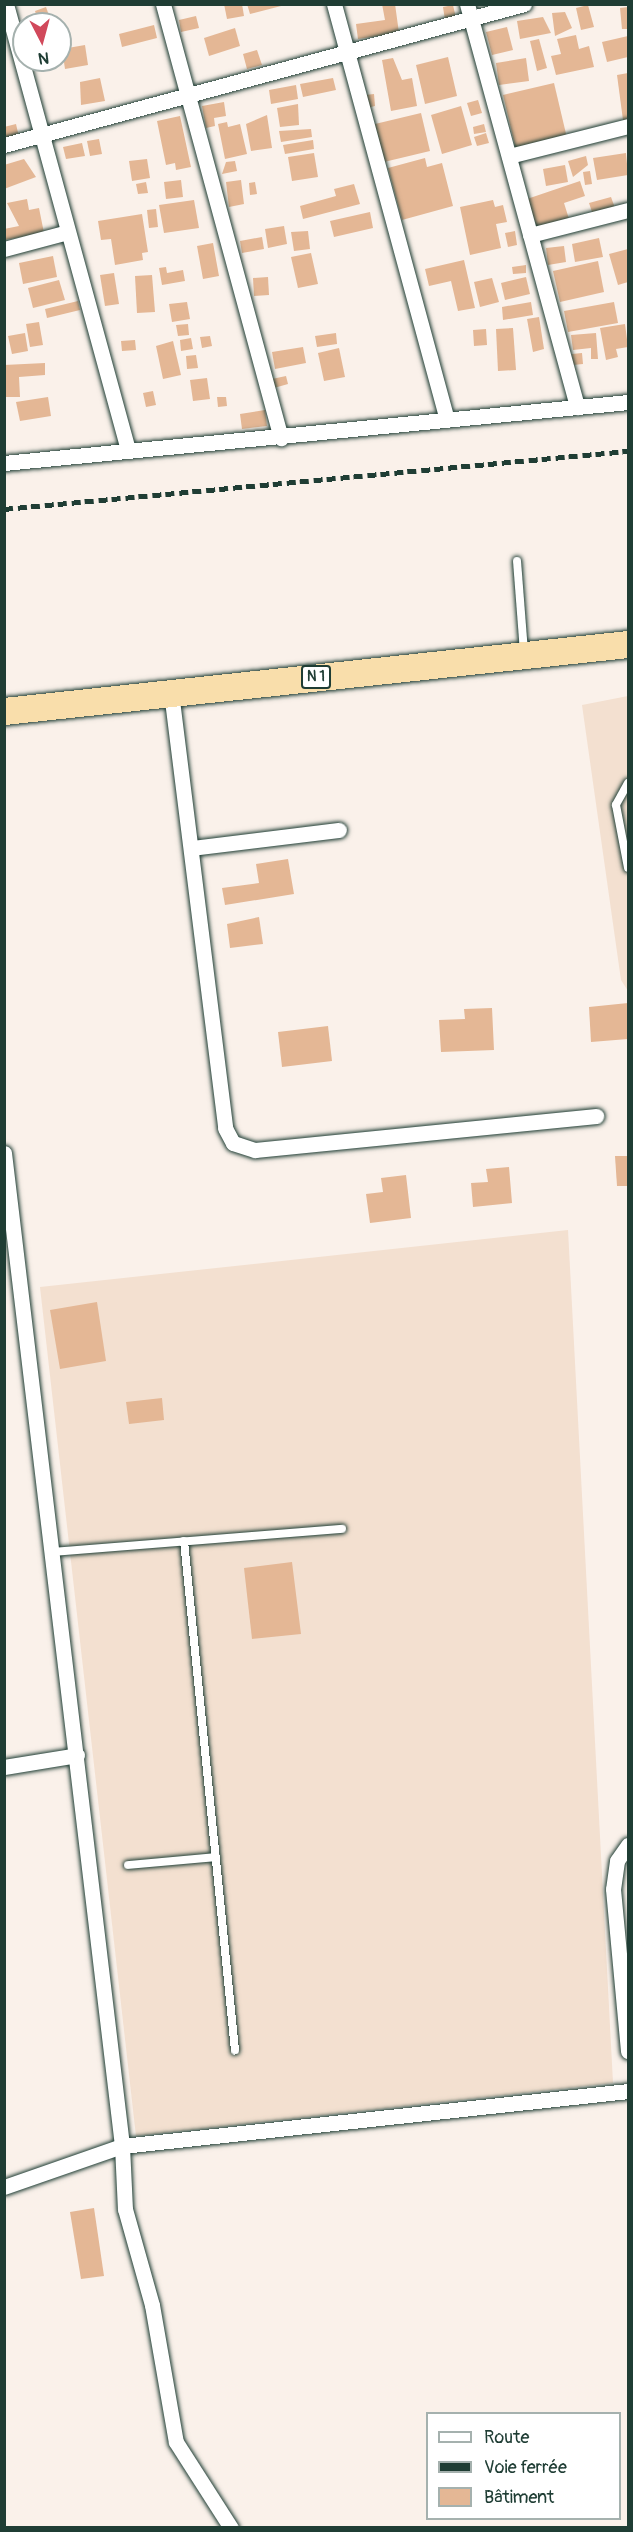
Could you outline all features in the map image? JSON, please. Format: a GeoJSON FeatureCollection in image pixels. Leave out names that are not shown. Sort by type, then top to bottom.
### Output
{"type":"FeatureCollection","features":[{"type":"Feature","properties":{"kind":"highway","name":"N 1"},"geometry":{"type":"LineString","coordinates":[[4,711],[628,644]]}},
{"type":"Feature","properties":{"kind":"street"},"geometry":{"type":"LineString","coordinates":[[6,4],[10,38],[42,135],[128,451]]}},
{"type":"Feature","properties":{"kind":"street"},"geometry":{"type":"LineString","coordinates":[[163,4],[281,438]]}},
{"type":"Feature","properties":{"kind":"street"},"geometry":{"type":"LineString","coordinates":[[334,4],[447,420]]}},
{"type":"Feature","properties":{"kind":"street"},"geometry":{"type":"LineString","coordinates":[[4,145],[347,52],[469,12],[524,4]]}},
{"type":"Feature","properties":{"kind":"street"},"geometry":{"type":"LineString","coordinates":[[469,12],[577,407]]}},
{"type":"Feature","properties":{"kind":"street"},"geometry":{"type":"LineString","coordinates":[[509,156],[628,126]]}},
{"type":"Feature","properties":{"kind":"street"},"geometry":{"type":"LineString","coordinates":[[530,235],[628,210]]}},
{"type":"Feature","properties":{"kind":"street"},"geometry":{"type":"LineString","coordinates":[[4,249],[68,232]]}},
{"type":"Feature","properties":{"kind":"street"},"geometry":{"type":"LineString","coordinates":[[4,464],[628,402]]}},
{"type":"Feature","properties":{"kind":"street"},"geometry":{"type":"LineString","coordinates":[[171,692],[225,1128],[233,1143],[255,1150],[596,1116]]}},
{"type":"Feature","properties":{"kind":"street"},"geometry":{"type":"LineString","coordinates":[[192,848],[339,830]]}},
{"type":"Feature","properties":{"kind":"street"},"geometry":{"type":"LineString","coordinates":[[4,1154],[122,2146],[125,2209],[152,2305],[176,2442],[231,2528]]}},
{"type":"Feature","properties":{"kind":"street"},"geometry":{"type":"LineString","coordinates":[[4,1767],[77,1755]]}},
{"type":"Feature","properties":{"kind":"street"},"geometry":{"type":"LineString","coordinates":[[628,1845],[617,1861],[614,1889],[628,2050]]}},
{"type":"Feature","properties":{"kind":"street"},"geometry":{"type":"LineString","coordinates":[[4,2187],[122,2146],[628,2091]]}},
{"type":"Feature","properties":{"kind":"lane"},"geometry":{"type":"LineString","coordinates":[[517,561],[524,655]]}},
{"type":"Feature","properties":{"kind":"lane"},"geometry":{"type":"LineString","coordinates":[[628,783],[616,805],[628,868]]}},
{"type":"Feature","properties":{"kind":"lane"},"geometry":{"type":"LineString","coordinates":[[53,1551],[342,1528]]}},
{"type":"Feature","properties":{"kind":"lane"},"geometry":{"type":"LineString","coordinates":[[184,1541],[235,2050]]}},
{"type":"Feature","properties":{"kind":"lane"},"geometry":{"type":"LineString","coordinates":[[129,1865],[216,1857]]}},
{"type":"Feature","properties":{"kind":"shaded area"},"geometry":{"type":"Polygon","coordinates":[[[628,696],[628,991],[621,980],[582,705],[628,696]]]}},
{"type":"Feature","properties":{"kind":"shaded area"},"geometry":{"type":"Polygon","coordinates":[[[568,1230],[613,2083],[136,2136],[40,1287],[568,1230]]]}},
{"type":"Feature","properties":{"kind":"building"},"geometry":{"type":"Polygon","coordinates":[[[224,4],[242,4],[244,16],[227,19],[224,4]]]}},
{"type":"Feature","properties":{"kind":"building"},"geometry":{"type":"Polygon","coordinates":[[[247,4],[284,4],[285,5],[250,14],[247,4]]]}},
{"type":"Feature","properties":{"kind":"building"},"geometry":{"type":"Polygon","coordinates":[[[382,4],[395,4],[399,33],[358,39],[356,24],[385,20],[382,4]]]}},
{"type":"Feature","properties":{"kind":"building"},"geometry":{"type":"Polygon","coordinates":[[[453,5],[456,18],[445,20],[443,7],[453,5]]]}},
{"type":"Feature","properties":{"kind":"building"},"geometry":{"type":"Polygon","coordinates":[[[588,5],[594,27],[581,30],[576,8],[588,5]]]}},
{"type":"Feature","properties":{"kind":"building"},"geometry":{"type":"Polygon","coordinates":[[[46,7],[48,12],[35,12],[46,7]]]}},
{"type":"Feature","properties":{"kind":"building"},"geometry":{"type":"Polygon","coordinates":[[[628,7],[628,29],[622,29],[620,8],[628,7]]]}},
{"type":"Feature","properties":{"kind":"building"},"geometry":{"type":"Polygon","coordinates":[[[565,12],[572,28],[555,36],[552,13],[565,12]]]}},
{"type":"Feature","properties":{"kind":"building"},"geometry":{"type":"Polygon","coordinates":[[[196,16],[199,28],[181,32],[179,20],[196,16]]]}},
{"type":"Feature","properties":{"kind":"building"},"geometry":{"type":"Polygon","coordinates":[[[543,17],[551,33],[520,39],[517,21],[543,17]]]}},
{"type":"Feature","properties":{"kind":"building"},"geometry":{"type":"Polygon","coordinates":[[[154,25],[157,38],[122,47],[119,34],[154,25]]]}},
{"type":"Feature","properties":{"kind":"building"},"geometry":{"type":"Polygon","coordinates":[[[507,27],[513,50],[492,55],[486,32],[507,27]]]}},
{"type":"Feature","properties":{"kind":"building"},"geometry":{"type":"Polygon","coordinates":[[[235,28],[240,46],[209,56],[204,38],[235,28]]]}},
{"type":"Feature","properties":{"kind":"building"},"geometry":{"type":"Polygon","coordinates":[[[576,35],[579,49],[589,46],[594,67],[556,75],[551,56],[561,54],[557,39],[576,35]]]}},
{"type":"Feature","properties":{"kind":"building"},"geometry":{"type":"Polygon","coordinates":[[[628,36],[628,57],[607,62],[602,42],[628,36]]]}},
{"type":"Feature","properties":{"kind":"building"},"geometry":{"type":"Polygon","coordinates":[[[539,39],[547,68],[537,71],[530,41],[539,39]]]}},
{"type":"Feature","properties":{"kind":"building"},"geometry":{"type":"Polygon","coordinates":[[[85,45],[88,65],[72,68],[72,47],[85,45]]]}},
{"type":"Feature","properties":{"kind":"building"},"geometry":{"type":"Polygon","coordinates":[[[257,50],[262,65],[247,69],[243,54],[257,50]]]}},
{"type":"Feature","properties":{"kind":"building"},"geometry":{"type":"Polygon","coordinates":[[[448,57],[457,96],[425,104],[416,65],[448,57]]]}},
{"type":"Feature","properties":{"kind":"building"},"geometry":{"type":"Polygon","coordinates":[[[393,58],[402,80],[412,78],[417,106],[391,111],[382,60],[393,58]]]}},
{"type":"Feature","properties":{"kind":"building"},"geometry":{"type":"Polygon","coordinates":[[[526,58],[529,81],[499,85],[496,63],[526,58]]]}},
{"type":"Feature","properties":{"kind":"building"},"geometry":{"type":"Polygon","coordinates":[[[628,73],[628,120],[623,120],[617,75],[628,73]]]}},
{"type":"Feature","properties":{"kind":"building"},"geometry":{"type":"Polygon","coordinates":[[[100,78],[105,101],[81,105],[80,82],[100,78]]]}},
{"type":"Feature","properties":{"kind":"building"},"geometry":{"type":"Polygon","coordinates":[[[333,78],[336,90],[303,97],[300,84],[333,78]]]}},
{"type":"Feature","properties":{"kind":"building"},"geometry":{"type":"Polygon","coordinates":[[[554,83],[567,138],[516,150],[503,95],[554,83]]]}},
{"type":"Feature","properties":{"kind":"building"},"geometry":{"type":"Polygon","coordinates":[[[296,85],[298,99],[271,104],[269,90],[296,85]]]}},
{"type":"Feature","properties":{"kind":"building"},"geometry":{"type":"Polygon","coordinates":[[[374,94],[375,106],[367,108],[365,95],[374,94]]]}},
{"type":"Feature","properties":{"kind":"building"},"geometry":{"type":"Polygon","coordinates":[[[478,100],[482,113],[471,116],[467,103],[478,100]]]}},
{"type":"Feature","properties":{"kind":"building"},"geometry":{"type":"Polygon","coordinates":[[[224,102],[226,116],[214,118],[215,126],[206,128],[202,106],[224,102]]]}},
{"type":"Feature","properties":{"kind":"building"},"geometry":{"type":"Polygon","coordinates":[[[298,104],[299,125],[280,127],[277,108],[298,104]]]}},
{"type":"Feature","properties":{"kind":"building"},"geometry":{"type":"Polygon","coordinates":[[[461,106],[472,145],[442,154],[431,115],[461,106]]]}},
{"type":"Feature","properties":{"kind":"building"},"geometry":{"type":"Polygon","coordinates":[[[421,113],[430,151],[384,162],[375,124],[421,113]]]}},
{"type":"Feature","properties":{"kind":"building"},"geometry":{"type":"Polygon","coordinates":[[[267,115],[272,148],[251,151],[246,124],[267,115]]]}},
{"type":"Feature","properties":{"kind":"building"},"geometry":{"type":"Polygon","coordinates":[[[180,116],[191,167],[176,170],[175,163],[166,165],[157,121],[180,116]]]}},
{"type":"Feature","properties":{"kind":"building"},"geometry":{"type":"Polygon","coordinates":[[[227,122],[228,127],[240,124],[247,154],[225,159],[218,124],[227,122]]]}},
{"type":"Feature","properties":{"kind":"building"},"geometry":{"type":"Polygon","coordinates":[[[16,124],[19,137],[4,141],[4,127],[16,124]]]}},
{"type":"Feature","properties":{"kind":"building"},"geometry":{"type":"Polygon","coordinates":[[[484,124],[486,132],[474,134],[473,127],[484,124]]]}},
{"type":"Feature","properties":{"kind":"building"},"geometry":{"type":"Polygon","coordinates":[[[311,129],[312,137],[281,142],[279,131],[311,129]]]}},
{"type":"Feature","properties":{"kind":"building"},"geometry":{"type":"Polygon","coordinates":[[[486,133],[489,143],[477,146],[474,137],[486,133]]]}},
{"type":"Feature","properties":{"kind":"building"},"geometry":{"type":"Polygon","coordinates":[[[99,139],[102,154],[90,156],[87,141],[99,139]]]}},
{"type":"Feature","properties":{"kind":"building"},"geometry":{"type":"Polygon","coordinates":[[[313,140],[314,149],[285,154],[283,145],[313,140]]]}},
{"type":"Feature","properties":{"kind":"building"},"geometry":{"type":"Polygon","coordinates":[[[82,143],[85,156],[66,159],[63,147],[82,143]]]}},
{"type":"Feature","properties":{"kind":"building"},"geometry":{"type":"Polygon","coordinates":[[[314,153],[318,177],[292,181],[288,157],[314,153]]]}},
{"type":"Feature","properties":{"kind":"building"},"geometry":{"type":"Polygon","coordinates":[[[626,153],[628,175],[597,180],[593,158],[626,153]]]}},
{"type":"Feature","properties":{"kind":"building"},"geometry":{"type":"Polygon","coordinates":[[[586,156],[588,165],[573,177],[568,161],[586,156]]]}},
{"type":"Feature","properties":{"kind":"building"},"geometry":{"type":"Polygon","coordinates":[[[425,158],[427,167],[442,163],[453,206],[402,220],[388,168],[425,158]]]}},
{"type":"Feature","properties":{"kind":"building"},"geometry":{"type":"Polygon","coordinates":[[[24,159],[36,177],[4,189],[4,165],[24,159]]]}},
{"type":"Feature","properties":{"kind":"building"},"geometry":{"type":"Polygon","coordinates":[[[147,159],[150,178],[132,181],[129,161],[147,159]]]}},
{"type":"Feature","properties":{"kind":"building"},"geometry":{"type":"Polygon","coordinates":[[[235,161],[237,171],[222,174],[226,162],[235,161]]]}},
{"type":"Feature","properties":{"kind":"building"},"geometry":{"type":"Polygon","coordinates":[[[565,165],[568,182],[546,186],[543,169],[565,165]]]}},
{"type":"Feature","properties":{"kind":"building"},"geometry":{"type":"Polygon","coordinates":[[[590,171],[592,184],[585,185],[583,172],[590,171]]]}},
{"type":"Feature","properties":{"kind":"building"},"geometry":{"type":"Polygon","coordinates":[[[181,180],[183,197],[166,199],[164,182],[181,180]]]}},
{"type":"Feature","properties":{"kind":"building"},"geometry":{"type":"Polygon","coordinates":[[[241,180],[244,204],[229,207],[226,182],[241,180]]]}},
{"type":"Feature","properties":{"kind":"building"},"geometry":{"type":"Polygon","coordinates":[[[580,181],[585,196],[564,203],[569,219],[538,230],[527,199],[580,181]]]}},
{"type":"Feature","properties":{"kind":"building"},"geometry":{"type":"Polygon","coordinates":[[[146,182],[148,193],[138,194],[136,184],[146,182]]]}},
{"type":"Feature","properties":{"kind":"building"},"geometry":{"type":"Polygon","coordinates":[[[255,182],[257,194],[250,195],[249,183],[255,182]]]}},
{"type":"Feature","properties":{"kind":"building"},"geometry":{"type":"Polygon","coordinates":[[[354,184],[360,204],[303,219],[300,206],[336,196],[334,189],[354,184]]]}},
{"type":"Feature","properties":{"kind":"building"},"geometry":{"type":"Polygon","coordinates":[[[611,197],[615,208],[593,215],[589,203],[611,197]]]}},
{"type":"Feature","properties":{"kind":"building"},"geometry":{"type":"Polygon","coordinates":[[[27,199],[29,210],[39,208],[44,233],[4,240],[4,229],[19,226],[7,203],[27,199]]]}},
{"type":"Feature","properties":{"kind":"building"},"geometry":{"type":"Polygon","coordinates":[[[194,200],[199,228],[164,233],[159,205],[194,200]]]}},
{"type":"Feature","properties":{"kind":"building"},"geometry":{"type":"Polygon","coordinates":[[[493,200],[495,207],[503,205],[507,222],[496,224],[501,248],[470,255],[460,207],[493,200]]]}},
{"type":"Feature","properties":{"kind":"building"},"geometry":{"type":"Polygon","coordinates":[[[156,209],[158,227],[149,228],[147,210],[156,209]]]}},
{"type":"Feature","properties":{"kind":"building"},"geometry":{"type":"Polygon","coordinates":[[[370,212],[373,228],[334,237],[330,221],[370,212]]]}},
{"type":"Feature","properties":{"kind":"building"},"geometry":{"type":"Polygon","coordinates":[[[142,214],[148,252],[142,253],[143,260],[115,265],[111,239],[101,240],[98,221],[142,214]]]}},
{"type":"Feature","properties":{"kind":"building"},"geometry":{"type":"Polygon","coordinates":[[[284,226],[287,244],[268,248],[265,229],[284,226]]]}},
{"type":"Feature","properties":{"kind":"building"},"geometry":{"type":"Polygon","coordinates":[[[308,231],[310,249],[294,251],[291,232],[308,231]]]}},
{"type":"Feature","properties":{"kind":"building"},"geometry":{"type":"Polygon","coordinates":[[[515,231],[517,245],[508,247],[505,233],[515,231]]]}},
{"type":"Feature","properties":{"kind":"building"},"geometry":{"type":"Polygon","coordinates":[[[262,237],[264,249],[242,253],[240,241],[262,237]]]}},
{"type":"Feature","properties":{"kind":"building"},"geometry":{"type":"Polygon","coordinates":[[[599,238],[603,257],[575,262],[572,244],[599,238]]]}},
{"type":"Feature","properties":{"kind":"building"},"geometry":{"type":"Polygon","coordinates":[[[213,243],[219,276],[203,279],[197,246],[213,243]]]}},
{"type":"Feature","properties":{"kind":"building"},"geometry":{"type":"Polygon","coordinates":[[[564,246],[566,262],[548,265],[546,248],[564,246]]]}},
{"type":"Feature","properties":{"kind":"building"},"geometry":{"type":"Polygon","coordinates":[[[628,249],[628,282],[618,285],[609,254],[628,249]]]}},
{"type":"Feature","properties":{"kind":"building"},"geometry":{"type":"Polygon","coordinates":[[[311,253],[318,284],[298,288],[291,257],[311,253]]]}},
{"type":"Feature","properties":{"kind":"building"},"geometry":{"type":"Polygon","coordinates":[[[53,256],[57,277],[23,284],[19,263],[53,256]]]}},
{"type":"Feature","properties":{"kind":"building"},"geometry":{"type":"Polygon","coordinates":[[[464,260],[475,308],[458,311],[451,281],[429,286],[425,269],[464,260]]]}},
{"type":"Feature","properties":{"kind":"building"},"geometry":{"type":"Polygon","coordinates":[[[598,261],[604,292],[560,302],[553,271],[598,261]]]}},
{"type":"Feature","properties":{"kind":"building"},"geometry":{"type":"Polygon","coordinates":[[[526,265],[526,273],[513,274],[512,267],[526,265]]]}},
{"type":"Feature","properties":{"kind":"building"},"geometry":{"type":"Polygon","coordinates":[[[166,267],[167,273],[183,270],[185,281],[162,285],[159,268],[166,267]]]}},
{"type":"Feature","properties":{"kind":"building"},"geometry":{"type":"Polygon","coordinates":[[[114,273],[119,304],[105,306],[100,275],[114,273]]]}},
{"type":"Feature","properties":{"kind":"building"},"geometry":{"type":"Polygon","coordinates":[[[152,275],[155,312],[137,313],[135,276],[152,275]]]}},
{"type":"Feature","properties":{"kind":"building"},"geometry":{"type":"Polygon","coordinates":[[[268,277],[269,295],[254,296],[253,278],[268,277]]]}},
{"type":"Feature","properties":{"kind":"building"},"geometry":{"type":"Polygon","coordinates":[[[526,277],[530,294],[505,300],[501,283],[526,277]]]}},
{"type":"Feature","properties":{"kind":"building"},"geometry":{"type":"Polygon","coordinates":[[[492,278],[499,302],[480,307],[474,282],[492,278]]]}},
{"type":"Feature","properties":{"kind":"building"},"geometry":{"type":"Polygon","coordinates":[[[59,280],[65,300],[33,308],[28,288],[59,280]]]}},
{"type":"Feature","properties":{"kind":"building"},"geometry":{"type":"Polygon","coordinates":[[[78,301],[80,310],[47,318],[45,309],[78,301]]]}},
{"type":"Feature","properties":{"kind":"building"},"geometry":{"type":"Polygon","coordinates":[[[187,302],[190,319],[172,322],[169,304],[187,302]]]}},
{"type":"Feature","properties":{"kind":"building"},"geometry":{"type":"Polygon","coordinates":[[[531,302],[533,315],[503,320],[502,307],[531,302]]]}},
{"type":"Feature","properties":{"kind":"building"},"geometry":{"type":"Polygon","coordinates":[[[614,302],[618,323],[568,332],[564,311],[614,302]]]}},
{"type":"Feature","properties":{"kind":"building"},"geometry":{"type":"Polygon","coordinates":[[[539,317],[544,349],[533,352],[527,319],[539,317]]]}},
{"type":"Feature","properties":{"kind":"building"},"geometry":{"type":"Polygon","coordinates":[[[39,322],[43,345],[30,347],[26,324],[39,322]]]}},
{"type":"Feature","properties":{"kind":"building"},"geometry":{"type":"Polygon","coordinates":[[[188,324],[189,335],[178,336],[176,325],[188,324]]]}},
{"type":"Feature","properties":{"kind":"building"},"geometry":{"type":"Polygon","coordinates":[[[625,324],[628,347],[616,349],[618,357],[606,360],[600,328],[625,324]]]}},
{"type":"Feature","properties":{"kind":"building"},"geometry":{"type":"Polygon","coordinates":[[[513,328],[516,370],[498,371],[496,329],[513,328]]]}},
{"type":"Feature","properties":{"kind":"building"},"geometry":{"type":"Polygon","coordinates":[[[486,329],[487,345],[474,346],[473,330],[486,329]]]}},
{"type":"Feature","properties":{"kind":"building"},"geometry":{"type":"Polygon","coordinates":[[[25,333],[28,351],[12,354],[8,336],[25,333]]]}},
{"type":"Feature","properties":{"kind":"building"},"geometry":{"type":"Polygon","coordinates":[[[336,333],[337,344],[317,347],[315,336],[336,333]]]}},
{"type":"Feature","properties":{"kind":"building"},"geometry":{"type":"Polygon","coordinates":[[[596,333],[598,359],[591,359],[591,348],[573,350],[571,335],[596,333]]]}},
{"type":"Feature","properties":{"kind":"building"},"geometry":{"type":"Polygon","coordinates":[[[210,336],[212,346],[202,348],[200,337],[210,336]]]}},
{"type":"Feature","properties":{"kind":"building"},"geometry":{"type":"Polygon","coordinates":[[[191,338],[193,349],[181,351],[180,340],[191,338]]]}},
{"type":"Feature","properties":{"kind":"building"},"geometry":{"type":"Polygon","coordinates":[[[135,340],[136,350],[122,351],[121,341],[135,340]]]}},
{"type":"Feature","properties":{"kind":"building"},"geometry":{"type":"Polygon","coordinates":[[[173,341],[181,375],[163,379],[156,346],[173,341]]]}},
{"type":"Feature","properties":{"kind":"building"},"geometry":{"type":"Polygon","coordinates":[[[303,347],[306,363],[275,369],[272,352],[303,347]]]}},
{"type":"Feature","properties":{"kind":"building"},"geometry":{"type":"Polygon","coordinates":[[[339,348],[345,377],[324,381],[318,353],[339,348]]]}},
{"type":"Feature","properties":{"kind":"building"},"geometry":{"type":"Polygon","coordinates":[[[582,353],[583,364],[573,365],[572,354],[582,353]]]}},
{"type":"Feature","properties":{"kind":"building"},"geometry":{"type":"Polygon","coordinates":[[[196,355],[198,368],[187,369],[186,356],[196,355]]]}},
{"type":"Feature","properties":{"kind":"building"},"geometry":{"type":"Polygon","coordinates":[[[45,363],[45,375],[19,377],[20,397],[5,397],[4,365],[45,363]]]}},
{"type":"Feature","properties":{"kind":"building"},"geometry":{"type":"Polygon","coordinates":[[[286,376],[288,384],[274,388],[272,379],[286,376]]]}},
{"type":"Feature","properties":{"kind":"building"},"geometry":{"type":"Polygon","coordinates":[[[207,378],[210,399],[193,401],[190,380],[207,378]]]}},
{"type":"Feature","properties":{"kind":"building"},"geometry":{"type":"Polygon","coordinates":[[[153,391],[156,405],[146,407],[143,393],[153,391]]]}},
{"type":"Feature","properties":{"kind":"building"},"geometry":{"type":"Polygon","coordinates":[[[48,397],[51,416],[20,421],[16,402],[48,397]]]}},
{"type":"Feature","properties":{"kind":"building"},"geometry":{"type":"Polygon","coordinates":[[[217,397],[226,397],[227,406],[218,407],[217,397]]]}},
{"type":"Feature","properties":{"kind":"building"},"geometry":{"type":"Polygon","coordinates":[[[265,410],[267,426],[242,429],[240,414],[265,410]]]}},
{"type":"Feature","properties":{"kind":"building"},"geometry":{"type":"Polygon","coordinates":[[[288,859],[294,894],[225,905],[222,888],[259,883],[256,864],[288,859]]]}},
{"type":"Feature","properties":{"kind":"building"},"geometry":{"type":"Polygon","coordinates":[[[259,917],[263,944],[230,948],[227,924],[259,917]]]}},
{"type":"Feature","properties":{"kind":"building"},"geometry":{"type":"Polygon","coordinates":[[[628,1003],[628,1039],[591,1042],[589,1007],[628,1003]]]}},
{"type":"Feature","properties":{"kind":"building"},"geometry":{"type":"Polygon","coordinates":[[[492,1008],[494,1050],[441,1052],[439,1020],[465,1019],[464,1009],[492,1008]]]}},
{"type":"Feature","properties":{"kind":"building"},"geometry":{"type":"Polygon","coordinates":[[[328,1026],[332,1061],[282,1067],[278,1032],[328,1026]]]}},
{"type":"Feature","properties":{"kind":"building"},"geometry":{"type":"Polygon","coordinates":[[[615,1156],[628,1156],[628,1186],[617,1186],[615,1156]]]}},
{"type":"Feature","properties":{"kind":"building"},"geometry":{"type":"Polygon","coordinates":[[[509,1167],[512,1203],[473,1207],[471,1183],[488,1182],[486,1169],[509,1167]]]}},
{"type":"Feature","properties":{"kind":"building"},"geometry":{"type":"Polygon","coordinates":[[[406,1175],[411,1218],[370,1223],[366,1194],[383,1192],[381,1178],[406,1175]]]}},
{"type":"Feature","properties":{"kind":"building"},"geometry":{"type":"Polygon","coordinates":[[[97,1302],[106,1361],[60,1369],[50,1310],[97,1302]]]}},
{"type":"Feature","properties":{"kind":"building"},"geometry":{"type":"Polygon","coordinates":[[[162,1398],[164,1420],[129,1424],[126,1402],[162,1398]]]}},
{"type":"Feature","properties":{"kind":"building"},"geometry":{"type":"Polygon","coordinates":[[[292,1562],[301,1634],[252,1639],[244,1568],[292,1562]]]}},
{"type":"Feature","properties":{"kind":"building"},"geometry":{"type":"Polygon","coordinates":[[[94,2208],[104,2276],[81,2279],[70,2212],[94,2208]]]}},
{"type":"Feature","properties":{"kind":"railway"},"geometry":{"type":"LineString","coordinates":[[4,509],[628,451]]}}]}
